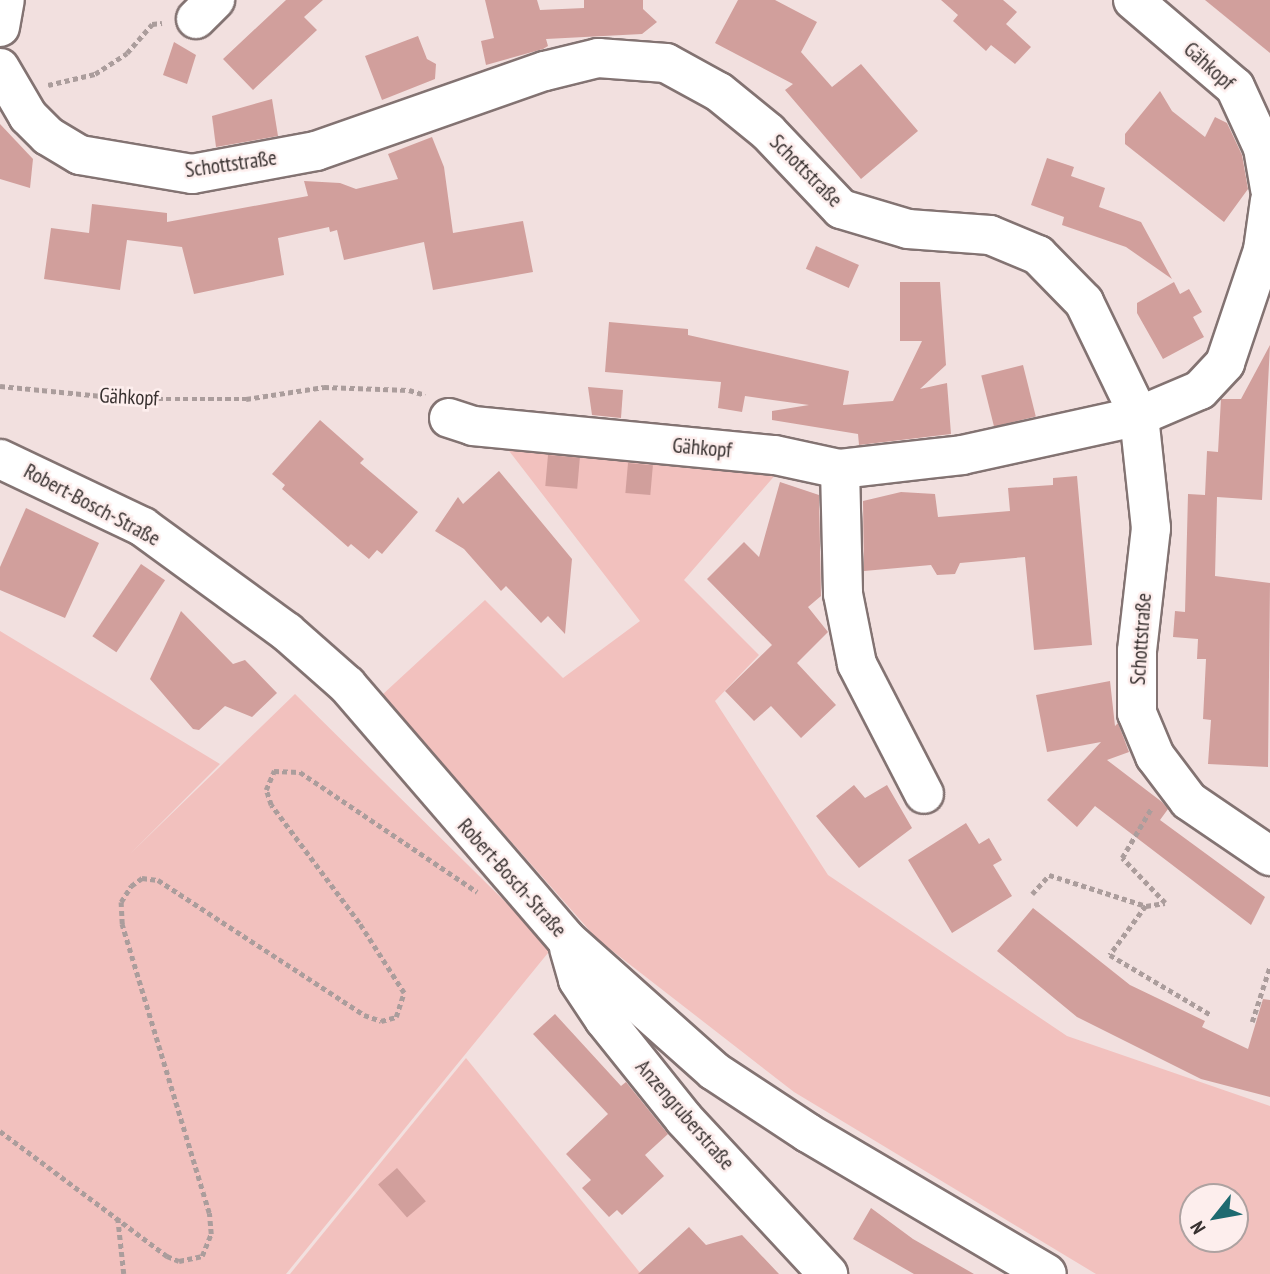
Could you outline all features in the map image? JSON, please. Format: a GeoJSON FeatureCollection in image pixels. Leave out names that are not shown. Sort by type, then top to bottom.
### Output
{"type":"FeatureCollection","features":[{"type":"Feature","properties":{"kind":"street"},"geometry":{"type":"LineString","coordinates":[[0,27],[5,0]]}},
{"type":"Feature","properties":{"kind":"street","name":"Gähkopf"},"geometry":{"type":"LineString","coordinates":[[1142,3],[1235,86],[1264,148],[1270,189]]}},
{"type":"Feature","properties":{"kind":"street","name":"Schottstraße"},"geometry":{"type":"LineString","coordinates":[[6,80],[48,136],[80,155],[192,174],[316,151],[545,71],[598,58],[666,63],[719,92],[768,132],[841,209],[908,229],[990,236],[1038,256],[1084,302],[1139,416],[1151,528],[1137,651],[1137,713],[1155,756],[1189,801],[1270,856]]}},
{"type":"Feature","properties":{"kind":"street","name":"Gähkopf"},"geometry":{"type":"LineString","coordinates":[[449,418],[473,426],[775,455],[840,469],[962,455],[1139,416],[1200,390],[1225,363],[1263,250],[1270,200]]}},
{"type":"Feature","properties":{"kind":"street","name":"Robert-Bosch-Straße"},"geometry":{"type":"LineString","coordinates":[[0,459],[143,527],[287,632],[347,685],[536,908],[566,939],[714,1071],[808,1133],[1047,1274]]}},
{"type":"Feature","properties":{"kind":"street"},"geometry":{"type":"LineString","coordinates":[[840,469],[843,594],[857,664],[924,794]]}},
{"type":"Feature","properties":{"kind":"street","name":"Anzengruberstraße"},"geometry":{"type":"LineString","coordinates":[[566,939],[578,979],[604,1019],[684,1119],[828,1274]]}},
{"type":"Feature","properties":{"kind":"path"},"geometry":{"type":"LineString","coordinates":[[6,80],[95,74],[128,53],[152,24],[206,9]]}},
{"type":"Feature","properties":{"kind":"path","name":"Gähkopf"},"geometry":{"type":"LineString","coordinates":[[0,386],[132,399],[246,399],[324,387],[409,390],[437,399],[449,418]]}},
{"type":"Feature","properties":{"kind":"path"},"geometry":{"type":"LineString","coordinates":[[0,1131],[179,1261],[202,1256],[211,1234],[209,1213],[122,925],[121,902],[142,878],[158,880],[186,895],[364,1015],[381,1021],[396,1017],[402,1007],[404,993],[394,974],[271,805],[266,790],[274,771],[300,772],[505,909],[536,908]]}},
{"type":"Feature","properties":{"kind":"path"},"geometry":{"type":"LineString","coordinates":[[1032,894],[1049,876],[1146,906],[1165,903],[1122,858],[1170,776]]}},
{"type":"Feature","properties":{"kind":"path"},"geometry":{"type":"LineString","coordinates":[[1146,906],[1110,955],[1211,1015]]}},
{"type":"Feature","properties":{"kind":"path"},"geometry":{"type":"LineString","coordinates":[[1252,1022],[1270,966]]}},
{"type":"Feature","properties":{"kind":"path"},"geometry":{"type":"LineString","coordinates":[[118,1217],[124,1274]]}},
{"type":"Feature","properties":{"kind":"shaded area"},"geometry":{"type":"Polygon","coordinates":[[[503,443],[777,473],[684,580],[759,655],[715,701],[828,875],[1067,1036],[1270,1106],[1270,1274],[1096,1274],[794,1092],[597,939],[382,695],[485,600],[563,678],[640,621],[503,443]]]}},
{"type":"Feature","properties":{"kind":"shaded area"},"geometry":{"type":"Polygon","coordinates":[[[0,631],[220,764],[131,853],[295,694],[552,948],[286,1274],[0,1274],[0,631]]]}},
{"type":"Feature","properties":{"kind":"shaded area"},"geometry":{"type":"Polygon","coordinates":[[[466,1058],[641,1274],[290,1274],[466,1058]]]}},
{"type":"Feature","properties":{"kind":"building"},"geometry":{"type":"Polygon","coordinates":[[[286,0],[323,0],[304,17],[317,30],[253,90],[223,59],[286,0]]]}},
{"type":"Feature","properties":{"kind":"building"},"geometry":{"type":"Polygon","coordinates":[[[485,0],[537,0],[540,10],[584,8],[584,0],[643,0],[643,9],[657,22],[642,34],[546,39],[548,46],[543,49],[486,65],[481,41],[494,38],[485,0]]]}},
{"type":"Feature","properties":{"kind":"building"},"geometry":{"type":"Polygon","coordinates":[[[738,0],[775,0],[817,22],[801,52],[832,87],[861,64],[918,131],[861,179],[785,90],[793,84],[715,43],[738,0]]]}},
{"type":"Feature","properties":{"kind":"building"},"geometry":{"type":"Polygon","coordinates":[[[941,0],[1003,0],[1017,12],[1006,24],[1031,47],[1015,64],[991,45],[986,51],[953,21],[958,15],[941,0]]]}},
{"type":"Feature","properties":{"kind":"building"},"geometry":{"type":"Polygon","coordinates":[[[1205,0],[1270,0],[1270,53],[1205,0]]]}},
{"type":"Feature","properties":{"kind":"building"},"geometry":{"type":"Polygon","coordinates":[[[418,36],[427,59],[436,64],[435,79],[382,100],[365,56],[418,36]]]}},
{"type":"Feature","properties":{"kind":"building"},"geometry":{"type":"Polygon","coordinates":[[[174,42],[196,55],[187,84],[163,75],[174,42]]]}},
{"type":"Feature","properties":{"kind":"building"},"geometry":{"type":"Polygon","coordinates":[[[1160,91],[1172,111],[1205,137],[1215,117],[1227,123],[1242,155],[1248,189],[1224,222],[1125,144],[1125,134],[1160,91]]]}},
{"type":"Feature","properties":{"kind":"building"},"geometry":{"type":"Polygon","coordinates":[[[272,99],[278,136],[216,147],[212,116],[272,99]]]}},
{"type":"Feature","properties":{"kind":"building"},"geometry":{"type":"Polygon","coordinates":[[[0,124],[33,159],[30,188],[0,179],[0,124]]]}},
{"type":"Feature","properties":{"kind":"building"},"geometry":{"type":"Polygon","coordinates":[[[432,137],[444,167],[453,233],[523,221],[533,272],[433,290],[424,242],[344,260],[337,230],[330,232],[329,227],[278,238],[284,275],[194,294],[182,247],[127,240],[120,290],[44,279],[51,228],[89,233],[92,204],[167,213],[167,222],[308,196],[304,181],[340,183],[356,189],[398,179],[388,154],[432,137]]]}},
{"type":"Feature","properties":{"kind":"building"},"geometry":{"type":"Polygon","coordinates":[[[1047,158],[1074,167],[1071,176],[1105,188],[1099,207],[1141,222],[1172,279],[1126,247],[1062,225],[1064,217],[1031,205],[1047,158]]]}},
{"type":"Feature","properties":{"kind":"building"},"geometry":{"type":"Polygon","coordinates":[[[816,246],[859,265],[849,288],[806,269],[816,246]]]}},
{"type":"Feature","properties":{"kind":"building"},"geometry":{"type":"Polygon","coordinates":[[[900,282],[940,282],[946,365],[920,389],[947,383],[951,434],[859,445],[858,434],[772,420],[772,411],[809,405],[745,396],[742,412],[718,408],[721,382],[605,372],[609,322],[688,329],[688,335],[849,371],[843,405],[893,401],[922,341],[900,341],[900,282]]]}},
{"type":"Feature","properties":{"kind":"building"},"geometry":{"type":"Polygon","coordinates":[[[1174,282],[1180,294],[1189,289],[1202,312],[1193,317],[1204,337],[1163,359],[1137,313],[1137,303],[1174,282]]]}},
{"type":"Feature","properties":{"kind":"building"},"geometry":{"type":"Polygon","coordinates":[[[1270,345],[1262,500],[1217,497],[1215,576],[1270,583],[1268,767],[1208,764],[1211,720],[1203,719],[1206,659],[1197,659],[1198,639],[1173,637],[1175,611],[1185,612],[1188,494],[1205,495],[1207,451],[1218,452],[1221,399],[1241,399],[1270,345]]]}},
{"type":"Feature","properties":{"kind":"building"},"geometry":{"type":"Polygon","coordinates":[[[1023,365],[1036,416],[994,427],[981,375],[1023,365]]]}},
{"type":"Feature","properties":{"kind":"building"},"geometry":{"type":"Polygon","coordinates":[[[588,387],[623,390],[621,418],[592,415],[588,387]]]}},
{"type":"Feature","properties":{"kind":"building"},"geometry":{"type":"Polygon","coordinates":[[[320,420],[364,459],[360,463],[418,512],[382,554],[377,550],[369,559],[351,544],[348,547],[282,489],[285,485],[272,474],[320,420]]]}},
{"type":"Feature","properties":{"kind":"building"},"geometry":{"type":"Polygon","coordinates":[[[548,455],[580,458],[577,489],[545,486],[548,455]]]}},
{"type":"Feature","properties":{"kind":"building"},"geometry":{"type":"Polygon","coordinates":[[[628,463],[653,465],[650,495],[625,493],[628,463]]]}},
{"type":"Feature","properties":{"kind":"building"},"geometry":{"type":"Polygon","coordinates":[[[499,471],[572,559],[565,634],[548,616],[541,623],[506,586],[501,591],[464,549],[435,531],[458,497],[463,504],[499,471]]]}},
{"type":"Feature","properties":{"kind":"building"},"geometry":{"type":"Polygon","coordinates":[[[1077,476],[1092,645],[1034,650],[1025,557],[960,563],[955,574],[937,575],[931,565],[864,571],[863,501],[901,492],[935,494],[938,517],[1010,511],[1008,488],[1053,485],[1053,478],[1077,476]]]}},
{"type":"Feature","properties":{"kind":"building"},"geometry":{"type":"Polygon","coordinates":[[[780,482],[819,495],[821,596],[808,607],[828,632],[797,663],[836,705],[801,738],[771,706],[754,721],[725,691],[772,645],[707,579],[744,542],[759,557],[780,482]]]}},
{"type":"Feature","properties":{"kind":"building"},"geometry":{"type":"Polygon","coordinates":[[[26,508],[99,543],[65,618],[0,590],[0,567],[26,508]]]}},
{"type":"Feature","properties":{"kind":"building"},"geometry":{"type":"Polygon","coordinates":[[[141,564],[165,580],[116,652],[92,636],[141,564]]]}},
{"type":"Feature","properties":{"kind":"building"},"geometry":{"type":"Polygon","coordinates":[[[181,611],[233,664],[245,660],[277,693],[252,717],[225,706],[199,730],[193,729],[150,679],[181,611]]]}},
{"type":"Feature","properties":{"kind":"building"},"geometry":{"type":"Polygon","coordinates":[[[1110,681],[1115,726],[1118,723],[1129,752],[1107,760],[1162,802],[1168,809],[1160,820],[1265,897],[1251,925],[1095,806],[1077,827],[1047,800],[1101,742],[1047,752],[1036,695],[1110,681]]]}},
{"type":"Feature","properties":{"kind":"building"},"geometry":{"type":"Polygon","coordinates":[[[854,785],[865,798],[887,785],[912,828],[859,868],[816,816],[854,785]]]}},
{"type":"Feature","properties":{"kind":"building"},"geometry":{"type":"Polygon","coordinates":[[[966,823],[979,844],[989,838],[1002,860],[993,865],[1012,896],[952,933],[908,860],[966,823]]]}},
{"type":"Feature","properties":{"kind":"building"},"geometry":{"type":"Polygon","coordinates":[[[1033,908],[1130,985],[1205,1021],[1202,1027],[1248,1049],[1263,999],[1270,1000],[1270,1097],[1201,1079],[1077,1017],[997,951],[1033,908]]]}},
{"type":"Feature","properties":{"kind":"building"},"geometry":{"type":"Polygon","coordinates":[[[555,1014],[621,1086],[626,1082],[668,1134],[645,1155],[664,1176],[622,1215],[617,1210],[609,1217],[582,1188],[591,1180],[566,1154],[608,1114],[533,1034],[555,1014]]]}},
{"type":"Feature","properties":{"kind":"building"},"geometry":{"type":"Polygon","coordinates":[[[397,1168],[426,1201],[407,1218],[378,1184],[397,1168]]]}},
{"type":"Feature","properties":{"kind":"building"},"geometry":{"type":"Polygon","coordinates":[[[871,1208],[913,1239],[974,1274],[914,1274],[853,1239],[871,1208]]]}},
{"type":"Feature","properties":{"kind":"building"},"geometry":{"type":"Polygon","coordinates":[[[689,1227],[706,1245],[742,1235],[779,1274],[638,1274],[689,1227]]]}}]}
